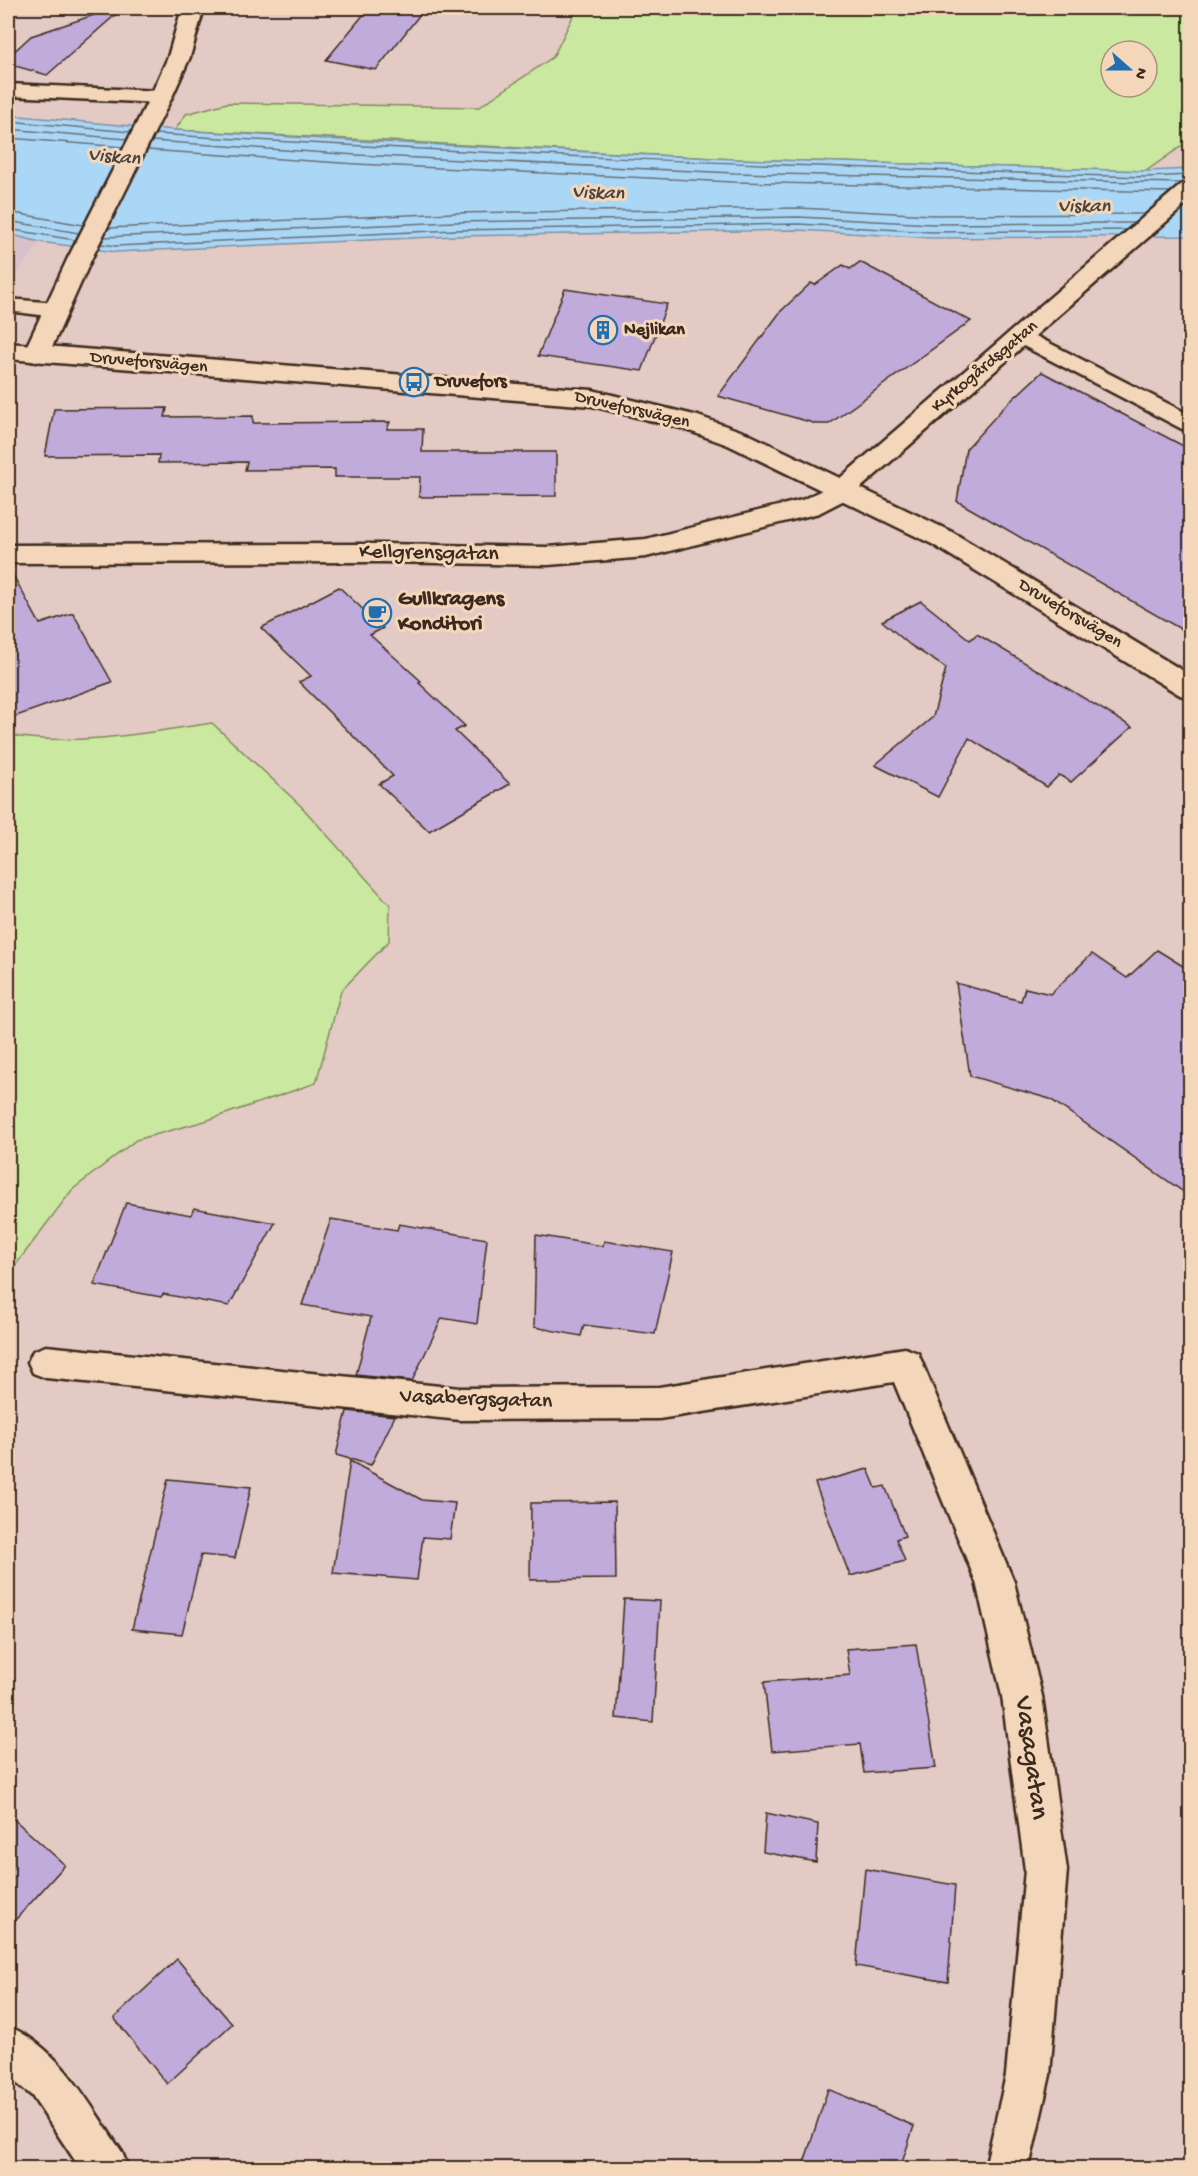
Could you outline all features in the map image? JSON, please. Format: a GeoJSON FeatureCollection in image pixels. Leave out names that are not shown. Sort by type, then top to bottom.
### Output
{"type":"FeatureCollection","features":[{"type":"Feature","properties":{"kind":"street"},"geometry":{"type":"LineString","coordinates":[[36,354],[79,260],[151,120],[179,57],[193,8]]}},
{"type":"Feature","properties":{"kind":"street","name":"Kyrkogårdsgatan"},"geometry":{"type":"LineString","coordinates":[[841,491],[1191,189]]}},
{"type":"Feature","properties":{"kind":"street","name":"Druveforsvägen"},"geometry":{"type":"LineString","coordinates":[[8,351],[592,398],[689,422],[737,439],[942,538],[1191,688]]}},
{"type":"Feature","properties":{"kind":"street","name":"Kellgrensgatan"},"geometry":{"type":"LineString","coordinates":[[8,554],[559,555],[646,548],[810,507],[841,491]]}},
{"type":"Feature","properties":{"kind":"street","name":"Vasabergsgatan"},"geometry":{"type":"LineString","coordinates":[[46,1362],[460,1404],[659,1402],[905,1364]]}},
{"type":"Feature","properties":{"kind":"street","name":"Vasagatan"},"geometry":{"type":"LineString","coordinates":[[905,1364],[995,1582],[1022,1696],[1046,1870],[1028,2075],[1007,2169]]}},
{"type":"Feature","properties":{"kind":"street"},"geometry":{"type":"LineString","coordinates":[[8,2048],[47,2081],[106,2169]]}},
{"type":"Feature","properties":{"kind":"lane"},"geometry":{"type":"LineString","coordinates":[[8,90],[161,97]]}},
{"type":"Feature","properties":{"kind":"lane"},"geometry":{"type":"LineString","coordinates":[[8,305],[56,310]]}},
{"type":"Feature","properties":{"kind":"lane"},"geometry":{"type":"LineString","coordinates":[[1022,336],[1191,424]]}},
{"type":"Feature","properties":{"kind":"shaded area"},"geometry":{"type":"Polygon","coordinates":[[[8,234],[40,242],[8,288],[8,234]]]}},
{"type":"Feature","properties":{"kind":"green space"},"geometry":{"type":"Polygon","coordinates":[[[577,8],[1190,8],[1190,140],[1146,171],[734,159],[175,130],[186,114],[227,103],[479,107],[553,57],[577,8]]]}},
{"type":"Feature","properties":{"kind":"green space"},"geometry":{"type":"Polygon","coordinates":[[[212,723],[301,806],[390,905],[389,941],[341,991],[316,1083],[205,1121],[136,1140],[72,1190],[8,1275],[8,735],[59,740],[84,739],[212,723]]]}},
{"type":"Feature","properties":{"kind":"water","name":"Viskan"},"geometry":{"type":"Polygon","coordinates":[[[8,115],[175,130],[734,159],[1146,171],[1190,169],[1190,236],[932,238],[799,230],[455,236],[116,252],[40,242],[8,234],[8,115]]]}},
{"type":"Feature","properties":{"kind":"building"},"geometry":{"type":"Polygon","coordinates":[[[115,8],[123,8],[47,75],[8,64],[8,57],[31,36],[115,8]]]}},
{"type":"Feature","properties":{"kind":"building"},"geometry":{"type":"Polygon","coordinates":[[[369,8],[425,8],[376,70],[326,60],[369,8]]]}},
{"type":"Feature","properties":{"kind":"building"},"geometry":{"type":"Polygon","coordinates":[[[860,262],[971,321],[829,424],[817,424],[718,396],[781,311],[811,283],[815,285],[843,265],[850,269],[860,262]]]}},
{"type":"Feature","properties":{"kind":"building","name":"Nejlikan"},"geometry":{"type":"Polygon","coordinates":[[[565,289],[667,304],[642,371],[538,356],[565,289]]]}},
{"type":"Feature","properties":{"kind":"building"},"geometry":{"type":"Polygon","coordinates":[[[1042,372],[1191,450],[1191,635],[957,501],[966,449],[1004,407],[1042,372]]]}},
{"type":"Feature","properties":{"kind":"building"},"geometry":{"type":"Polygon","coordinates":[[[167,408],[165,417],[253,416],[253,423],[390,422],[387,429],[423,429],[422,452],[556,452],[556,496],[419,497],[420,477],[335,477],[335,469],[245,470],[247,462],[158,463],[159,455],[45,456],[54,409],[167,408]]]}},
{"type":"Feature","properties":{"kind":"building"},"geometry":{"type":"Polygon","coordinates":[[[8,566],[40,624],[73,613],[112,682],[8,719],[8,566]]]}},
{"type":"Feature","properties":{"kind":"building"},"geometry":{"type":"Polygon","coordinates":[[[339,587],[383,628],[370,635],[421,681],[419,683],[465,726],[455,731],[510,784],[429,831],[379,784],[393,776],[299,682],[311,676],[261,628],[339,587]]]}},
{"type":"Feature","properties":{"kind":"building"},"geometry":{"type":"Polygon","coordinates":[[[921,601],[970,640],[977,634],[1132,727],[1071,782],[1059,775],[1047,787],[969,738],[938,797],[875,765],[933,717],[946,668],[910,645],[882,621],[921,601]]]}},
{"type":"Feature","properties":{"kind":"building"},"geometry":{"type":"Polygon","coordinates":[[[1157,950],[1191,971],[1191,1197],[1050,1099],[970,1076],[956,983],[1021,1001],[1025,988],[1050,994],[1092,954],[1127,978],[1157,950]]]}},
{"type":"Feature","properties":{"kind":"building"},"geometry":{"type":"Polygon","coordinates":[[[126,1203],[191,1215],[194,1208],[275,1223],[229,1306],[163,1294],[161,1297],[94,1285],[126,1203]]]}},
{"type":"Feature","properties":{"kind":"building"},"geometry":{"type":"Polygon","coordinates":[[[331,1219],[397,1230],[399,1224],[487,1239],[477,1324],[442,1318],[412,1381],[356,1375],[371,1317],[302,1305],[331,1219]]]}},
{"type":"Feature","properties":{"kind":"building"},"geometry":{"type":"Polygon","coordinates":[[[536,1235],[603,1246],[604,1241],[673,1252],[655,1334],[584,1325],[581,1336],[534,1327],[536,1235]]]}},
{"type":"Feature","properties":{"kind":"building"},"geometry":{"type":"Polygon","coordinates":[[[347,1411],[395,1416],[371,1465],[336,1455],[347,1411]]]}},
{"type":"Feature","properties":{"kind":"building"},"geometry":{"type":"Polygon","coordinates":[[[350,1461],[422,1500],[455,1503],[450,1539],[423,1537],[417,1580],[333,1573],[350,1461]]]}},
{"type":"Feature","properties":{"kind":"building"},"geometry":{"type":"Polygon","coordinates":[[[868,1469],[876,1488],[885,1486],[905,1536],[896,1539],[905,1561],[850,1576],[815,1483],[868,1469]]]}},
{"type":"Feature","properties":{"kind":"building"},"geometry":{"type":"Polygon","coordinates":[[[168,1479],[251,1487],[235,1558],[201,1555],[182,1634],[132,1629],[168,1479]]]}},
{"type":"Feature","properties":{"kind":"building"},"geometry":{"type":"Polygon","coordinates":[[[615,1502],[616,1579],[530,1580],[531,1503],[615,1502]]]}},
{"type":"Feature","properties":{"kind":"building"},"geometry":{"type":"Polygon","coordinates":[[[624,1599],[660,1601],[653,1722],[616,1718],[624,1599]]]}},
{"type":"Feature","properties":{"kind":"building"},"geometry":{"type":"Polygon","coordinates":[[[916,1644],[936,1768],[864,1773],[860,1744],[772,1751],[764,1682],[850,1675],[846,1649],[916,1644]]]}},
{"type":"Feature","properties":{"kind":"building"},"geometry":{"type":"Polygon","coordinates":[[[766,1813],[818,1824],[816,1862],[763,1852],[766,1813]]]}},
{"type":"Feature","properties":{"kind":"building"},"geometry":{"type":"Polygon","coordinates":[[[8,1814],[65,1865],[8,1928],[8,1814]]]}},
{"type":"Feature","properties":{"kind":"building"},"geometry":{"type":"Polygon","coordinates":[[[865,1869],[955,1885],[948,1982],[856,1966],[865,1869]]]}},
{"type":"Feature","properties":{"kind":"building"},"geometry":{"type":"Polygon","coordinates":[[[177,1959],[232,2024],[167,2084],[114,2018],[177,1959]]]}},
{"type":"Feature","properties":{"kind":"building"},"geometry":{"type":"Polygon","coordinates":[[[828,2089],[914,2126],[900,2169],[802,2169],[828,2089]]]}},
{"type":"Feature","properties":{"kind":"place","name":"Nejlikan"},"geometry":{"type":"Point","coordinates":[603,330]}},
{"type":"Feature","properties":{"kind":"place","name":"Druvefors"},"geometry":{"type":"Point","coordinates":[414,382]}},
{"type":"Feature","properties":{"kind":"place","name":"Gullkragens Konditori"},"geometry":{"type":"Point","coordinates":[377,613]}}]}
